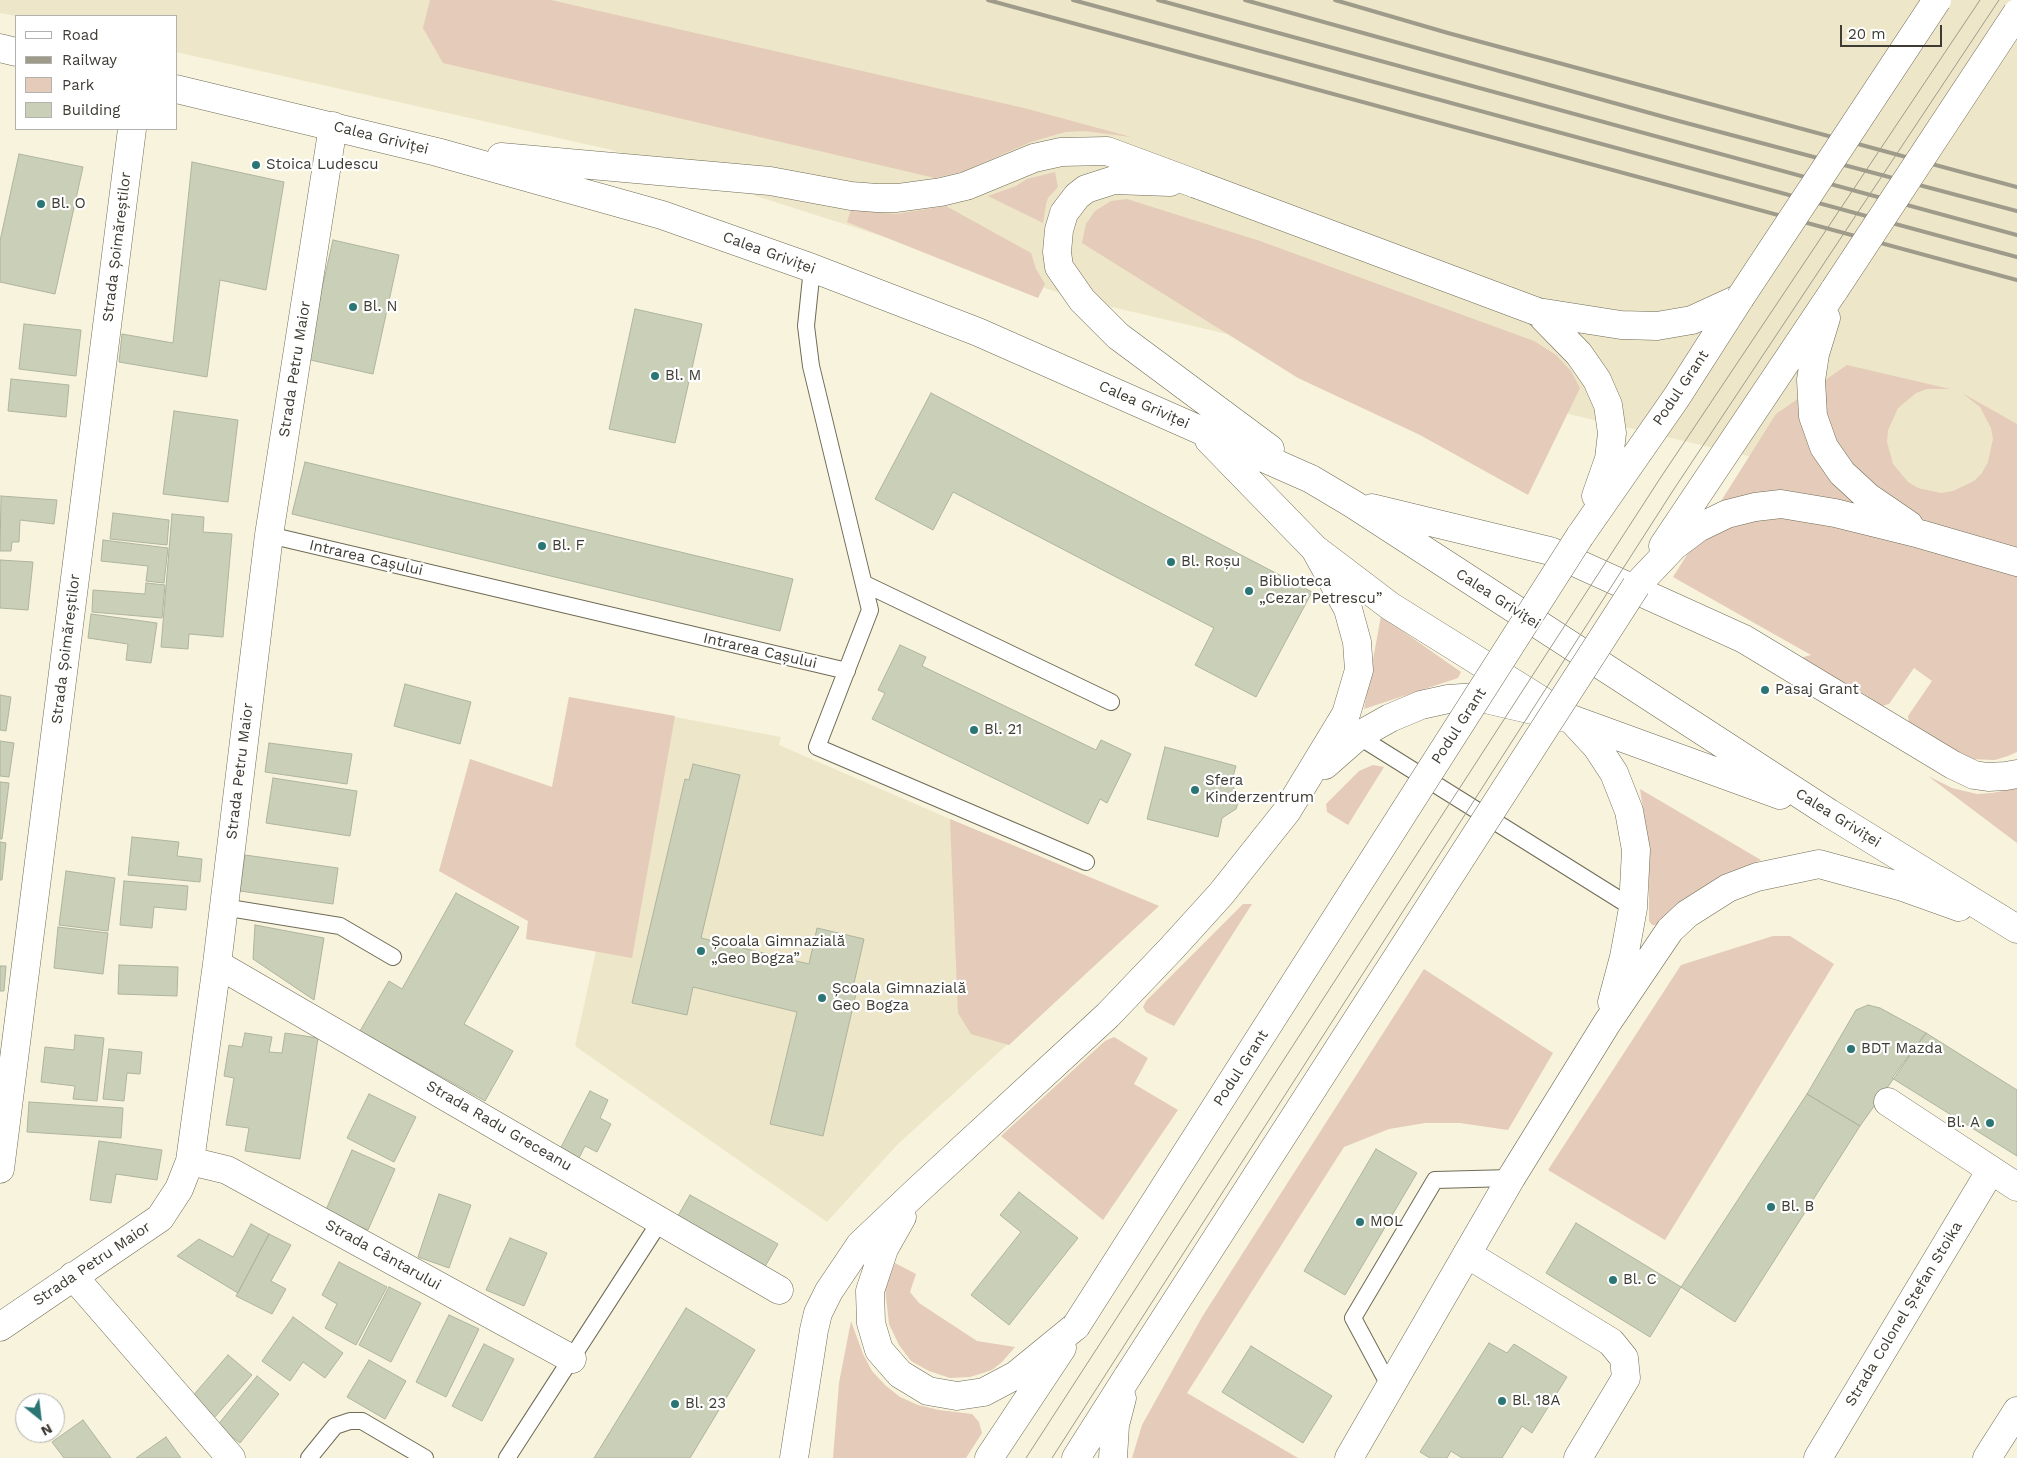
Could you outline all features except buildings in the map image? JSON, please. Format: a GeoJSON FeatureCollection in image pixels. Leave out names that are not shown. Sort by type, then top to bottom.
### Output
{"type":"FeatureCollection","features":[{"type":"Feature","properties":{"kind":"main road","name":"Podul Grant"},"geometry":{"type":"LineString","coordinates":[[989,1458],[1076,1326],[1580,536],[1676,398],[1937,0]]}},
{"type":"Feature","properties":{"kind":"main road"},"geometry":{"type":"LineString","coordinates":[[1076,1458],[1636,586],[2017,13]]}},
{"type":"Feature","properties":{"kind":"main road"},"geometry":{"type":"LineString","coordinates":[[0,48],[15,52]]}},
{"type":"Feature","properties":{"kind":"main road","name":"Calea Griviței"},"geometry":{"type":"LineString","coordinates":[[178,89],[437,152],[662,215],[812,268],[978,332],[1311,479],[1353,504],[1829,813],[2013,927]]}},
{"type":"Feature","properties":{"kind":"main road","name":"Strada Petru Maior"},"geometry":{"type":"LineString","coordinates":[[0,1327],[160,1218],[179,1189],[190,1161],[217,964],[269,535],[333,126]]}},
{"type":"Feature","properties":{"kind":"main road","name":"Strada Șoimăreștilor"},"geometry":{"type":"LineString","coordinates":[[0,1169],[132,130]]}},
{"type":"Feature","properties":{"kind":"main road"},"geometry":{"type":"LineString","coordinates":[[437,152],[770,180],[851,196],[884,198],[925,195],[958,188],[1025,162],[1061,152],[1107,151],[1538,312],[1621,325],[1657,326],[1692,320],[1740,298]]}},
{"type":"Feature","properties":{"kind":"main road"},"geometry":{"type":"LineString","coordinates":[[1196,184],[1114,180],[1086,189],[1070,202],[1061,221],[1057,252],[1059,267],[1082,300],[1118,336],[1311,479]]}},
{"type":"Feature","properties":{"kind":"main road"},"geometry":{"type":"LineString","coordinates":[[1835,288],[1815,354],[1811,380],[1813,416],[1824,447],[1842,473],[1868,496],[1920,534]]}},
{"type":"Feature","properties":{"kind":"main road"},"geometry":{"type":"LineString","coordinates":[[1538,312],[1579,354],[1597,380],[1608,405],[1612,433],[1609,459],[1580,536]]}},
{"type":"Feature","properties":{"kind":"main road"},"geometry":{"type":"LineString","coordinates":[[1199,429],[1315,549],[1390,606],[1572,719],[1597,747],[1614,773],[1628,811],[1636,850],[1633,908],[1624,957],[1607,1023]]}},
{"type":"Feature","properties":{"kind":"main road"},"geometry":{"type":"LineString","coordinates":[[1353,504],[1550,551],[1744,639],[1953,765],[1974,775],[1981,776],[2017,774]]}},
{"type":"Feature","properties":{"kind":"main road"},"geometry":{"type":"LineString","coordinates":[[1636,586],[1674,546],[1698,528],[1727,514],[1755,507],[1781,504],[1806,507],[1920,534],[2017,562]]}},
{"type":"Feature","properties":{"kind":"main road"},"geometry":{"type":"LineString","coordinates":[[794,1458],[818,1313],[829,1290],[860,1245],[1108,1015],[1172,948],[1248,861],[1287,811],[1346,714],[1353,696],[1359,670],[1357,642],[1348,609],[1315,549]]}},
{"type":"Feature","properties":{"kind":"main road"},"geometry":{"type":"LineString","coordinates":[[1307,781],[1358,736],[1390,718],[1421,705],[1448,699],[1477,697],[1572,719],[1829,813]]}},
{"type":"Feature","properties":{"kind":"main road"},"geometry":{"type":"LineString","coordinates":[[1349,1458],[1511,1178],[1607,1023],[1670,930],[1687,914],[1728,888],[1757,877],[1783,870],[1819,864],[1903,887],[2013,927]]}},
{"type":"Feature","properties":{"kind":"main road","name":"Strada Radu Greceanu"},"geometry":{"type":"LineString","coordinates":[[217,964],[779,1290]]}},
{"type":"Feature","properties":{"kind":"main road"},"geometry":{"type":"LineString","coordinates":[[1888,1102],[2017,1187]]}},
{"type":"Feature","properties":{"kind":"main road","name":"Strada Cântarului"},"geometry":{"type":"LineString","coordinates":[[190,1161],[227,1170],[572,1359]]}},
{"type":"Feature","properties":{"kind":"main road","name":"Strada Colonel Ștefan Stoika"},"geometry":{"type":"LineString","coordinates":[[1818,1458],[1991,1170]]}},
{"type":"Feature","properties":{"kind":"main road"},"geometry":{"type":"LineString","coordinates":[[918,1190],[884,1249],[870,1292],[871,1323],[880,1350],[900,1374],[928,1391],[957,1396],[984,1392],[1016,1375],[1076,1326]]}},
{"type":"Feature","properties":{"kind":"main road"},"geometry":{"type":"LineString","coordinates":[[1467,1254],[1611,1342],[1624,1358],[1626,1378],[1578,1458]]}},
{"type":"Feature","properties":{"kind":"main road"},"geometry":{"type":"LineString","coordinates":[[74,1276],[231,1458]]}},
{"type":"Feature","properties":{"kind":"main road"},"geometry":{"type":"LineString","coordinates":[[1113,1458],[1115,1424],[1128,1376]]}},
{"type":"Feature","properties":{"kind":"main road"},"geometry":{"type":"LineString","coordinates":[[1987,1458],[2017,1411]]}},
{"type":"Feature","properties":{"kind":"lane"},"geometry":{"type":"LineString","coordinates":[[812,268],[806,326],[811,366],[870,610],[817,747],[1086,862]]}},
{"type":"Feature","properties":{"kind":"lane","name":"Intrarea Cașului"},"geometry":{"type":"LineString","coordinates":[[269,535],[847,672]]}},
{"type":"Feature","properties":{"kind":"lane"},"geometry":{"type":"LineString","coordinates":[[865,584],[1111,702]]}},
{"type":"Feature","properties":{"kind":"lane"},"geometry":{"type":"LineString","coordinates":[[1358,736],[1633,908]]}},
{"type":"Feature","properties":{"kind":"lane"},"geometry":{"type":"LineString","coordinates":[[223,907],[340,926],[393,957]]}},
{"type":"Feature","properties":{"kind":"lane"},"geometry":{"type":"LineString","coordinates":[[1390,1387],[1353,1318],[1435,1180],[1511,1178]]}},
{"type":"Feature","properties":{"kind":"lane"},"geometry":{"type":"LineString","coordinates":[[507,1458],[661,1220]]}},
{"type":"Feature","properties":{"kind":"lane"},"geometry":{"type":"LineString","coordinates":[[309,1458],[335,1426],[350,1421],[362,1421],[425,1458]]}},
{"type":"Feature","properties":{"kind":"shaded area"},"geometry":{"type":"Polygon","coordinates":[[[0,0],[2017,0],[2017,519],[1082,300],[612,150],[178,52],[178,15],[15,16],[0,13],[0,0]]]}},
{"type":"Feature","properties":{"kind":"shaded area","name":"Școala Gimnazială Geo Bogza"},"geometry":{"type":"Polygon","coordinates":[[[569,697],[781,737],[779,745],[1159,906],[897,1145],[827,1222],[575,1046],[596,951],[526,939],[528,921],[439,871],[470,759],[552,787],[569,697]]]}},
{"type":"Feature","properties":{"kind":"green space"},"geometry":{"type":"Polygon","coordinates":[[[430,0],[551,0],[1024,108],[1131,137],[1085,131],[1065,132],[1031,142],[962,172],[935,178],[443,63],[423,28],[430,0]]]}},
{"type":"Feature","properties":{"kind":"green space"},"geometry":{"type":"Polygon","coordinates":[[[1055,172],[1058,187],[1048,198],[1043,223],[988,196],[1016,186],[1027,179],[1055,172]]]}},
{"type":"Feature","properties":{"kind":"green space"},"geometry":{"type":"Polygon","coordinates":[[[1127,199],[1260,241],[1534,341],[1556,355],[1571,371],[1580,388],[1528,495],[1420,435],[1298,378],[1082,243],[1086,224],[1095,211],[1111,201],[1127,199]]]}},
{"type":"Feature","properties":{"kind":"green space"},"geometry":{"type":"Polygon","coordinates":[[[946,206],[1031,253],[1036,269],[1045,284],[1038,298],[847,222],[851,210],[896,214],[946,206]]]}},
{"type":"Feature","properties":{"kind":"green space"},"geometry":{"type":"Polygon","coordinates":[[[1847,365],[1950,389],[1927,389],[1916,393],[1898,408],[1888,430],[1887,442],[1893,464],[1908,482],[1918,488],[1941,493],[1953,491],[1974,481],[1982,473],[1988,462],[1993,439],[1991,428],[1980,407],[1962,393],[2017,424],[2017,752],[2008,756],[1995,760],[1968,759],[1909,724],[1908,716],[1932,681],[1914,668],[1889,704],[1882,706],[1855,688],[1797,659],[1811,655],[1673,577],[1776,414],[1847,365]]]}},
{"type":"Feature","properties":{"kind":"green space"},"geometry":{"type":"Polygon","coordinates":[[[1381,616],[1461,672],[1458,678],[1364,709],[1381,616]]]}},
{"type":"Feature","properties":{"kind":"green space"},"geometry":{"type":"Polygon","coordinates":[[[569,697],[675,716],[632,958],[526,939],[528,921],[439,871],[470,759],[552,787],[569,697]]]}},
{"type":"Feature","properties":{"kind":"green space"},"geometry":{"type":"Polygon","coordinates":[[[1373,765],[1384,767],[1348,825],[1327,812],[1326,804],[1359,771],[1373,765]]]}},
{"type":"Feature","properties":{"kind":"green space"},"geometry":{"type":"Polygon","coordinates":[[[1928,776],[1952,788],[1977,794],[2017,788],[2017,843],[1928,776]]]}},
{"type":"Feature","properties":{"kind":"green space"},"geometry":{"type":"Polygon","coordinates":[[[1640,789],[1761,860],[1705,886],[1681,903],[1656,925],[1652,925],[1649,921],[1649,847],[1640,789]]]}},
{"type":"Feature","properties":{"kind":"green space"},"geometry":{"type":"Polygon","coordinates":[[[950,819],[1159,906],[1009,1045],[971,1034],[958,1013],[950,819]]]}},
{"type":"Feature","properties":{"kind":"green space"},"geometry":{"type":"Polygon","coordinates":[[[1243,904],[1252,904],[1174,1026],[1146,1012],[1143,1007],[1146,1001],[1243,904]]]}},
{"type":"Feature","properties":{"kind":"green space"},"geometry":{"type":"Polygon","coordinates":[[[1773,936],[1790,936],[1834,964],[1665,1240],[1548,1170],[1681,965],[1773,936]]]}},
{"type":"Feature","properties":{"kind":"green space"},"geometry":{"type":"Polygon","coordinates":[[[1424,969],[1553,1053],[1508,1130],[1460,1123],[1425,1123],[1389,1129],[1344,1147],[1187,1393],[1298,1458],[1132,1458],[1142,1425],[1202,1317],[1424,969]]]}},
{"type":"Feature","properties":{"kind":"green space"},"geometry":{"type":"Polygon","coordinates":[[[1114,1037],[1148,1058],[1134,1084],[1178,1110],[1103,1220],[1001,1136],[1105,1041],[1114,1037]]]}},
{"type":"Feature","properties":{"kind":"green space"},"geometry":{"type":"Polygon","coordinates":[[[895,1263],[916,1274],[910,1292],[919,1303],[977,1341],[1015,1347],[992,1370],[970,1377],[950,1378],[929,1371],[911,1361],[899,1345],[889,1324],[885,1288],[895,1263]]]}},
{"type":"Feature","properties":{"kind":"green space"},"geometry":{"type":"Polygon","coordinates":[[[851,1321],[863,1354],[872,1371],[900,1397],[918,1405],[939,1410],[972,1414],[979,1422],[982,1433],[966,1458],[833,1458],[839,1383],[851,1321]]]}},
{"type":"Feature","properties":{"kind":"tram line"},"geometry":{"type":"LineString","coordinates":[[1026,1458],[1659,480],[1980,0]]}},
{"type":"Feature","properties":{"kind":"tram line"},"geometry":{"type":"LineString","coordinates":[[1052,1458],[1674,489],[1999,0]]}},
{"type":"Feature","properties":{"kind":"railway"},"geometry":{"type":"LineString","coordinates":[[988,0],[2017,280]]}},
{"type":"Feature","properties":{"kind":"railway"},"geometry":{"type":"LineString","coordinates":[[1073,0],[2017,257]]}},
{"type":"Feature","properties":{"kind":"railway"},"geometry":{"type":"LineString","coordinates":[[1158,0],[2017,235]]}},
{"type":"Feature","properties":{"kind":"railway"},"geometry":{"type":"LineString","coordinates":[[1245,0],[1675,120],[2017,211]]}},
{"type":"Feature","properties":{"kind":"railway"},"geometry":{"type":"LineString","coordinates":[[1335,0],[1448,33],[2017,187]]}},
{"type":"Feature","properties":{"kind":"place","name":"Stoica Ludescu"},"geometry":{"type":"Point","coordinates":[256,165]}},
{"type":"Feature","properties":{"kind":"place","name":"Bl. O"},"geometry":{"type":"Point","coordinates":[41,204]}},
{"type":"Feature","properties":{"kind":"place","name":"Bl. N"},"geometry":{"type":"Point","coordinates":[353,307]}},
{"type":"Feature","properties":{"kind":"place","name":"Bl. M"},"geometry":{"type":"Point","coordinates":[655,376]}},
{"type":"Feature","properties":{"kind":"place","name":"Bl. F"},"geometry":{"type":"Point","coordinates":[542,546]}},
{"type":"Feature","properties":{"kind":"place","name":"Bl. Roșu"},"geometry":{"type":"Point","coordinates":[1171,562]}},
{"type":"Feature","properties":{"kind":"place","name":"Biblioteca „Cezar Petrescu”"},"geometry":{"type":"Point","coordinates":[1249,591]}},
{"type":"Feature","properties":{"kind":"place","name":"Pasaj Grant"},"geometry":{"type":"Point","coordinates":[1765,690]}},
{"type":"Feature","properties":{"kind":"place","name":"Bl. 21"},"geometry":{"type":"Point","coordinates":[974,730]}},
{"type":"Feature","properties":{"kind":"place","name":"Sfera Kinderzentrum"},"geometry":{"type":"Point","coordinates":[1195,790]}},
{"type":"Feature","properties":{"kind":"place","name":"Școala Gimnazială „Geo Bogza”"},"geometry":{"type":"Point","coordinates":[701,951]}},
{"type":"Feature","properties":{"kind":"place","name":"Școala Gimnazială Geo Bogza"},"geometry":{"type":"Point","coordinates":[822,998]}},
{"type":"Feature","properties":{"kind":"place","name":"BDT Mazda"},"geometry":{"type":"Point","coordinates":[1851,1049]}},
{"type":"Feature","properties":{"kind":"place","name":"Bl. A"},"geometry":{"type":"Point","coordinates":[1990,1123]}},
{"type":"Feature","properties":{"kind":"place","name":"Bl. B"},"geometry":{"type":"Point","coordinates":[1771,1207]}},
{"type":"Feature","properties":{"kind":"place","name":"MOL"},"geometry":{"type":"Point","coordinates":[1360,1222]}},
{"type":"Feature","properties":{"kind":"place","name":"Bl. C"},"geometry":{"type":"Point","coordinates":[1613,1280]}},
{"type":"Feature","properties":{"kind":"place","name":"Bl. 18A"},"geometry":{"type":"Point","coordinates":[1502,1401]}},
{"type":"Feature","properties":{"kind":"place","name":"Bl. 23"},"geometry":{"type":"Point","coordinates":[675,1404]}}]}
